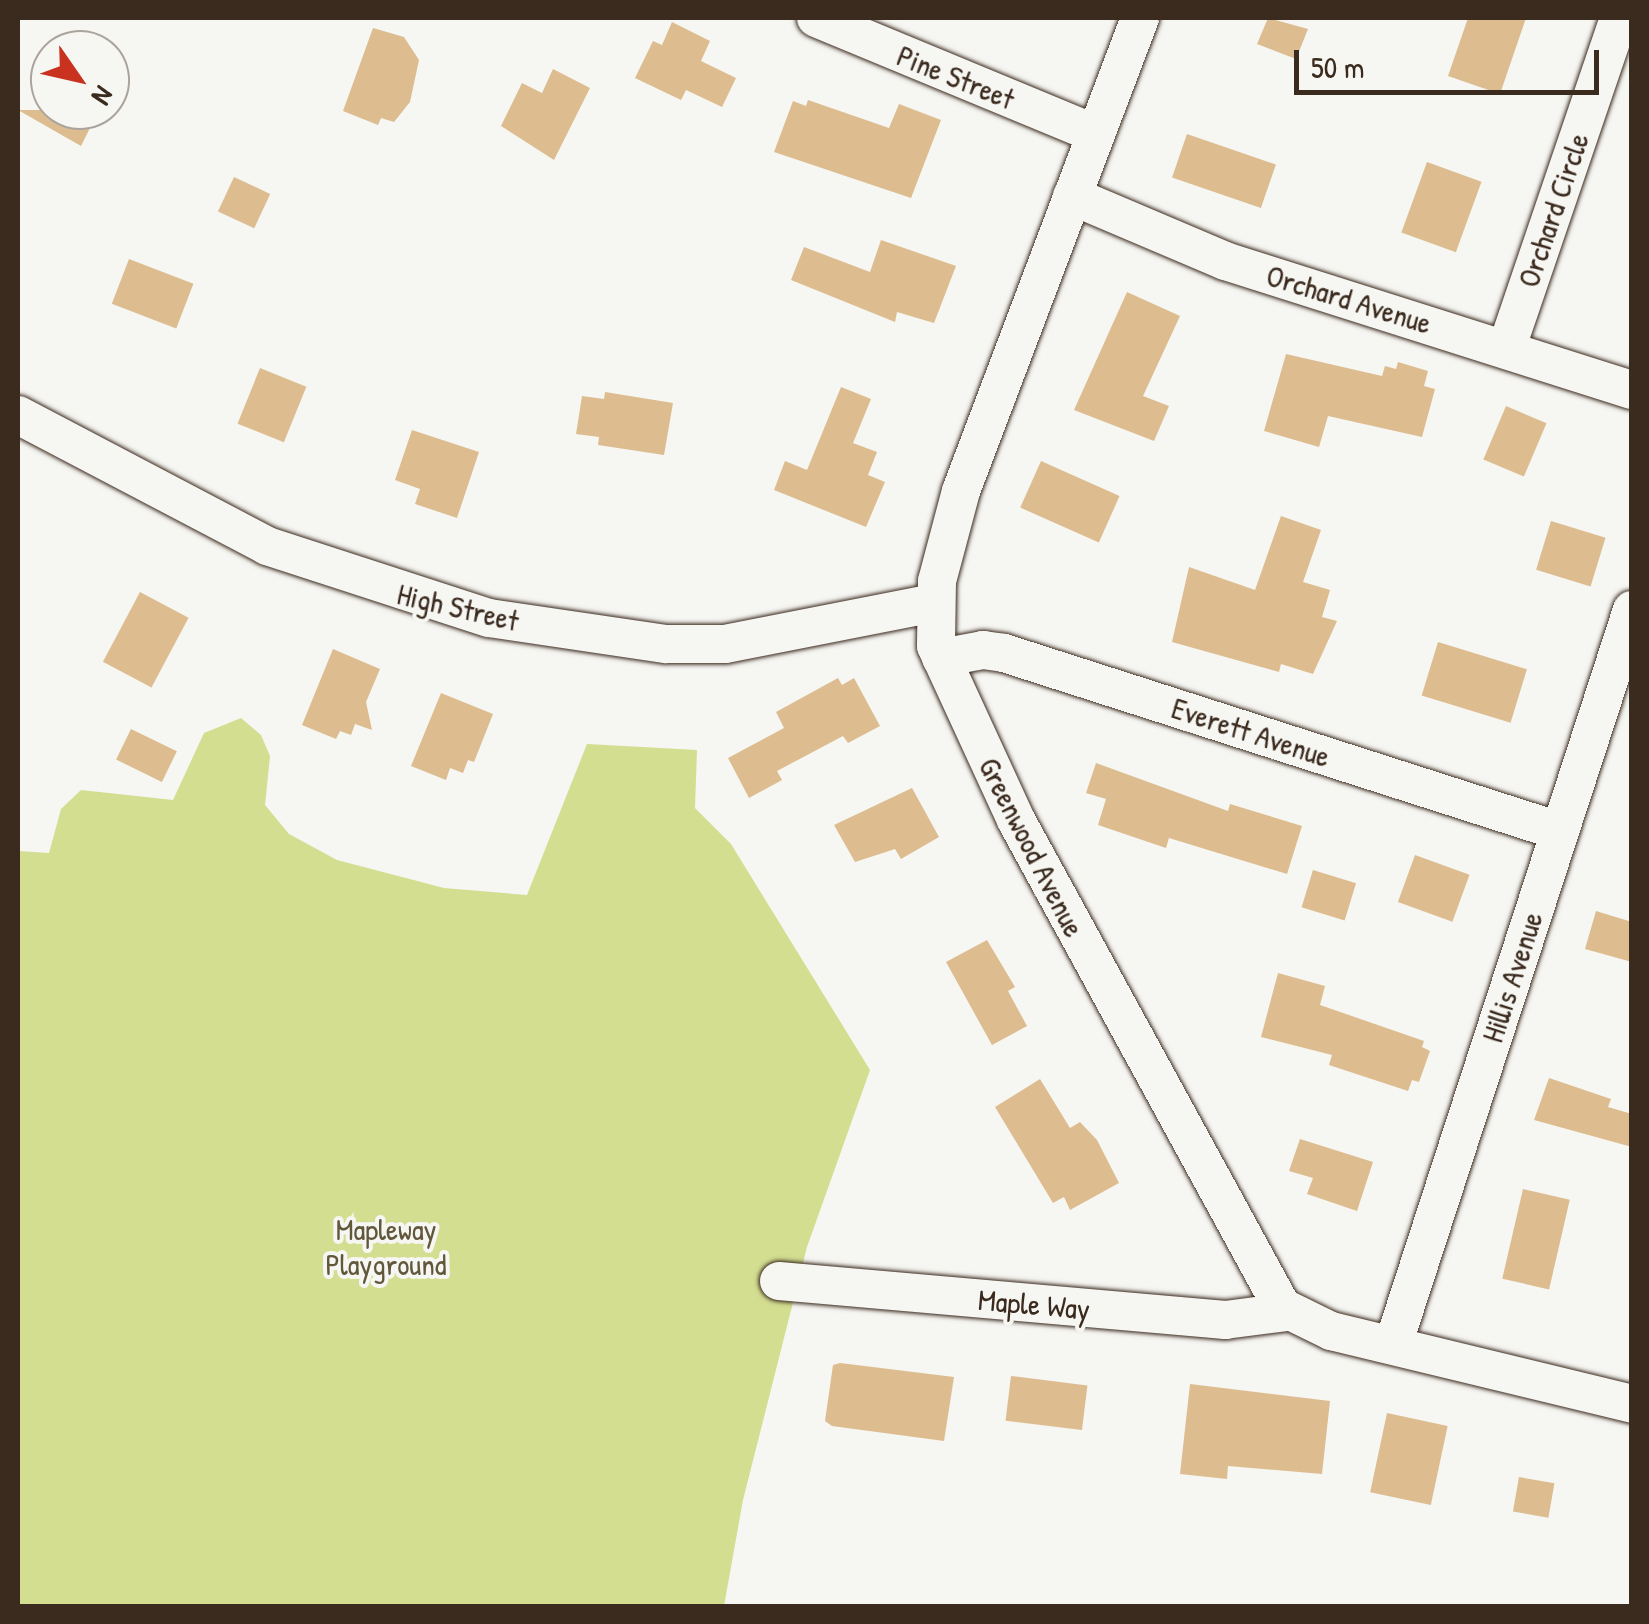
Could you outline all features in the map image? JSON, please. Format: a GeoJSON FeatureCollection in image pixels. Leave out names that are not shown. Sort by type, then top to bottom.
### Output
{"type":"FeatureCollection","features":[{"type":"Feature","properties":{"kind":"street","name":"Pine Street"},"geometry":{"type":"LineString","coordinates":[[816,18],[1096,134]]}},
{"type":"Feature","properties":{"kind":"street","name":"Greenwood Avenue"},"geometry":{"type":"LineString","coordinates":[[1140,18],[961,492],[934,603],[941,658],[1016,820],[1260,1274],[1288,1312]]}},
{"type":"Feature","properties":{"kind":"street","name":"Orchard Circle"},"geometry":{"type":"LineString","coordinates":[[1506,347],[1619,18]]}},
{"type":"Feature","properties":{"kind":"street","name":"Orchard Avenue"},"geometry":{"type":"LineString","coordinates":[[1072,196],[1226,261],[1632,390]]}},
{"type":"Feature","properties":{"kind":"street","name":"High Street"},"geometry":{"type":"LineString","coordinates":[[18,415],[267,546],[413,599],[489,618],[666,644],[725,644],[934,603]]}},
{"type":"Feature","properties":{"kind":"street","name":"Hillis Avenue"},"geometry":{"type":"LineString","coordinates":[[1393,1345],[1632,610]]}},
{"type":"Feature","properties":{"kind":"street","name":"Everett Avenue"},"geometry":{"type":"LineString","coordinates":[[941,658],[983,650],[1004,653],[1559,830]]}},
{"type":"Feature","properties":{"kind":"street","name":"Maple Way"},"geometry":{"type":"LineString","coordinates":[[779,1281],[1225,1320],[1288,1312]]}},
{"type":"Feature","properties":{"kind":"street"},"geometry":{"type":"LineString","coordinates":[[1288,1312],[1320,1328],[1632,1404]]}},
{"type":"Feature","properties":{"kind":"green space","name":"Mapleway Playground"},"geometry":{"type":"Polygon","coordinates":[[[241,718],[261,735],[270,756],[265,805],[289,834],[337,860],[444,888],[527,895],[587,744],[697,750],[695,808],[731,844],[870,1070],[807,1247],[743,1500],[724,1606],[18,1606],[18,851],[49,853],[61,809],[81,790],[173,800],[204,733],[241,718]]]}},
{"type":"Feature","properties":{"kind":"building"},"geometry":{"type":"Polygon","coordinates":[[[1268,18],[1308,29],[1296,59],[1257,44],[1268,18]]]}},
{"type":"Feature","properties":{"kind":"building"},"geometry":{"type":"Polygon","coordinates":[[[1468,18],[1526,18],[1500,94],[1448,76],[1468,18]]]}},
{"type":"Feature","properties":{"kind":"building"},"geometry":{"type":"Polygon","coordinates":[[[672,22],[710,41],[701,61],[736,78],[722,107],[686,90],[681,100],[635,78],[653,41],[662,45],[672,22]]]}},
{"type":"Feature","properties":{"kind":"building"},"geometry":{"type":"Polygon","coordinates":[[[373,28],[404,37],[419,60],[410,102],[394,122],[381,118],[378,125],[343,111],[373,28]]]}},
{"type":"Feature","properties":{"kind":"building"},"geometry":{"type":"Polygon","coordinates":[[[553,69],[590,88],[554,160],[501,126],[522,83],[542,93],[553,69]]]}},
{"type":"Feature","properties":{"kind":"building"},"geometry":{"type":"Polygon","coordinates":[[[808,100],[889,128],[899,104],[941,120],[911,198],[774,152],[793,101],[806,106],[808,100]]]}},
{"type":"Feature","properties":{"kind":"building"},"geometry":{"type":"Polygon","coordinates":[[[53,130],[89,130],[81,146],[53,130]]]}},
{"type":"Feature","properties":{"kind":"building"},"geometry":{"type":"Polygon","coordinates":[[[1187,134],[1276,165],[1261,208],[1172,177],[1187,134]]]}},
{"type":"Feature","properties":{"kind":"building"},"geometry":{"type":"Polygon","coordinates":[[[1427,162],[1482,182],[1456,252],[1401,232],[1427,162]]]}},
{"type":"Feature","properties":{"kind":"building"},"geometry":{"type":"Polygon","coordinates":[[[234,177],[270,194],[254,228],[218,211],[234,177]]]}},
{"type":"Feature","properties":{"kind":"building"},"geometry":{"type":"Polygon","coordinates":[[[881,240],[956,266],[934,323],[897,312],[895,322],[791,280],[804,247],[870,272],[881,240]]]}},
{"type":"Feature","properties":{"kind":"building"},"geometry":{"type":"Polygon","coordinates":[[[129,259],[193,284],[176,329],[112,304],[129,259]]]}},
{"type":"Feature","properties":{"kind":"building"},"geometry":{"type":"Polygon","coordinates":[[[1127,292],[1180,316],[1143,396],[1169,406],[1154,441],[1074,410],[1127,292]]]}},
{"type":"Feature","properties":{"kind":"building"},"geometry":{"type":"Polygon","coordinates":[[[1286,354],[1382,376],[1385,366],[1396,369],[1398,362],[1428,371],[1424,386],[1435,389],[1422,437],[1328,416],[1319,447],[1264,431],[1286,354]]]}},
{"type":"Feature","properties":{"kind":"building"},"geometry":{"type":"Polygon","coordinates":[[[260,368],[306,387],[284,442],[238,424],[260,368]]]}},
{"type":"Feature","properties":{"kind":"building"},"geometry":{"type":"Polygon","coordinates":[[[841,387],[871,399],[853,443],[877,452],[868,475],[885,482],[866,527],[774,490],[785,461],[807,470],[841,387]]]}},
{"type":"Feature","properties":{"kind":"building"},"geometry":{"type":"Polygon","coordinates":[[[605,392],[673,403],[664,455],[598,445],[599,437],[576,434],[582,396],[604,399],[605,392]]]}},
{"type":"Feature","properties":{"kind":"building"},"geometry":{"type":"Polygon","coordinates":[[[1506,406],[1547,423],[1524,477],[1483,459],[1506,406]]]}},
{"type":"Feature","properties":{"kind":"building"},"geometry":{"type":"Polygon","coordinates":[[[412,430],[479,452],[457,518],[415,504],[420,489],[395,480],[412,430]]]}},
{"type":"Feature","properties":{"kind":"building"},"geometry":{"type":"Polygon","coordinates":[[[1041,461],[1120,496],[1099,543],[1020,508],[1041,461]]]}},
{"type":"Feature","properties":{"kind":"building"},"geometry":{"type":"Polygon","coordinates":[[[1281,516],[1321,530],[1303,582],[1330,590],[1322,617],[1337,621],[1313,674],[1281,664],[1279,672],[1172,642],[1189,567],[1255,590],[1281,516]]]}},
{"type":"Feature","properties":{"kind":"building"},"geometry":{"type":"Polygon","coordinates":[[[1551,521],[1606,538],[1591,586],[1536,570],[1551,521]]]}},
{"type":"Feature","properties":{"kind":"building"},"geometry":{"type":"Polygon","coordinates":[[[140,592],[189,618],[151,688],[103,662],[140,592]]]}},
{"type":"Feature","properties":{"kind":"building"},"geometry":{"type":"Polygon","coordinates":[[[1438,642],[1527,669],[1511,723],[1422,696],[1438,642]]]}},
{"type":"Feature","properties":{"kind":"building"},"geometry":{"type":"Polygon","coordinates":[[[333,649],[380,669],[366,702],[372,730],[355,724],[351,735],[340,731],[336,739],[302,725],[333,649]]]}},
{"type":"Feature","properties":{"kind":"building"},"geometry":{"type":"Polygon","coordinates":[[[838,678],[842,685],[854,678],[880,726],[848,743],[843,736],[777,771],[782,780],[749,798],[728,758],[784,728],[776,712],[838,678]]]}},
{"type":"Feature","properties":{"kind":"building"},"geometry":{"type":"Polygon","coordinates":[[[441,693],[493,714],[474,762],[468,760],[463,773],[450,768],[446,780],[411,766],[441,693]]]}},
{"type":"Feature","properties":{"kind":"building"},"geometry":{"type":"Polygon","coordinates":[[[131,729],[177,751],[162,782],[116,760],[131,729]]]}},
{"type":"Feature","properties":{"kind":"building"},"geometry":{"type":"Polygon","coordinates":[[[1096,763],[1228,811],[1230,804],[1302,826],[1287,874],[1169,838],[1166,848],[1098,825],[1106,799],[1086,793],[1096,763]]]}},
{"type":"Feature","properties":{"kind":"building"},"geometry":{"type":"Polygon","coordinates":[[[912,788],[939,837],[901,859],[895,849],[855,862],[834,825],[912,788]]]}},
{"type":"Feature","properties":{"kind":"building"},"geometry":{"type":"Polygon","coordinates":[[[1415,855],[1470,875],[1452,922],[1398,902],[1415,855]]]}},
{"type":"Feature","properties":{"kind":"building"},"geometry":{"type":"Polygon","coordinates":[[[1313,870],[1356,883],[1345,920],[1302,907],[1313,870]]]}},
{"type":"Feature","properties":{"kind":"building"},"geometry":{"type":"Polygon","coordinates":[[[1596,911],[1632,922],[1632,962],[1585,949],[1596,911]]]}},
{"type":"Feature","properties":{"kind":"building"},"geometry":{"type":"Polygon","coordinates":[[[987,940],[1015,987],[1008,991],[1027,1026],[992,1045],[946,962],[987,940]]]}},
{"type":"Feature","properties":{"kind":"building"},"geometry":{"type":"Polygon","coordinates":[[[1278,973],[1325,986],[1320,1005],[1424,1041],[1422,1047],[1430,1051],[1419,1082],[1412,1080],[1408,1091],[1329,1065],[1332,1055],[1261,1037],[1278,973]]]}},
{"type":"Feature","properties":{"kind":"building"},"geometry":{"type":"Polygon","coordinates":[[[1549,1078],[1611,1099],[1608,1107],[1632,1114],[1632,1147],[1534,1120],[1549,1078]]]}},
{"type":"Feature","properties":{"kind":"building"},"geometry":{"type":"Polygon","coordinates":[[[1040,1079],[1070,1128],[1080,1122],[1097,1140],[1119,1183],[1070,1210],[1064,1197],[1053,1203],[995,1107],[1040,1079]]]}},
{"type":"Feature","properties":{"kind":"building"},"geometry":{"type":"Polygon","coordinates":[[[1300,1139],[1373,1162],[1357,1211],[1307,1194],[1313,1178],[1289,1171],[1300,1139]]]}},
{"type":"Feature","properties":{"kind":"building"},"geometry":{"type":"Polygon","coordinates":[[[1523,1189],[1570,1200],[1549,1289],[1502,1279],[1523,1189]]]}},
{"type":"Feature","properties":{"kind":"building"},"geometry":{"type":"Polygon","coordinates":[[[833,1365],[954,1377],[944,1441],[832,1426],[825,1421],[833,1365]]]}},
{"type":"Feature","properties":{"kind":"building"},"geometry":{"type":"Polygon","coordinates":[[[1011,1376],[1087,1385],[1082,1430],[1006,1421],[1011,1376]]]}},
{"type":"Feature","properties":{"kind":"building"},"geometry":{"type":"Polygon","coordinates":[[[1190,1384],[1330,1401],[1322,1474],[1228,1466],[1227,1479],[1180,1474],[1190,1384]]]}},
{"type":"Feature","properties":{"kind":"building"},"geometry":{"type":"Polygon","coordinates":[[[1387,1413],[1448,1426],[1431,1505],[1370,1492],[1387,1413]]]}},
{"type":"Feature","properties":{"kind":"building"},"geometry":{"type":"Polygon","coordinates":[[[1519,1477],[1554,1483],[1548,1518],[1513,1511],[1519,1477]]]}}]}
